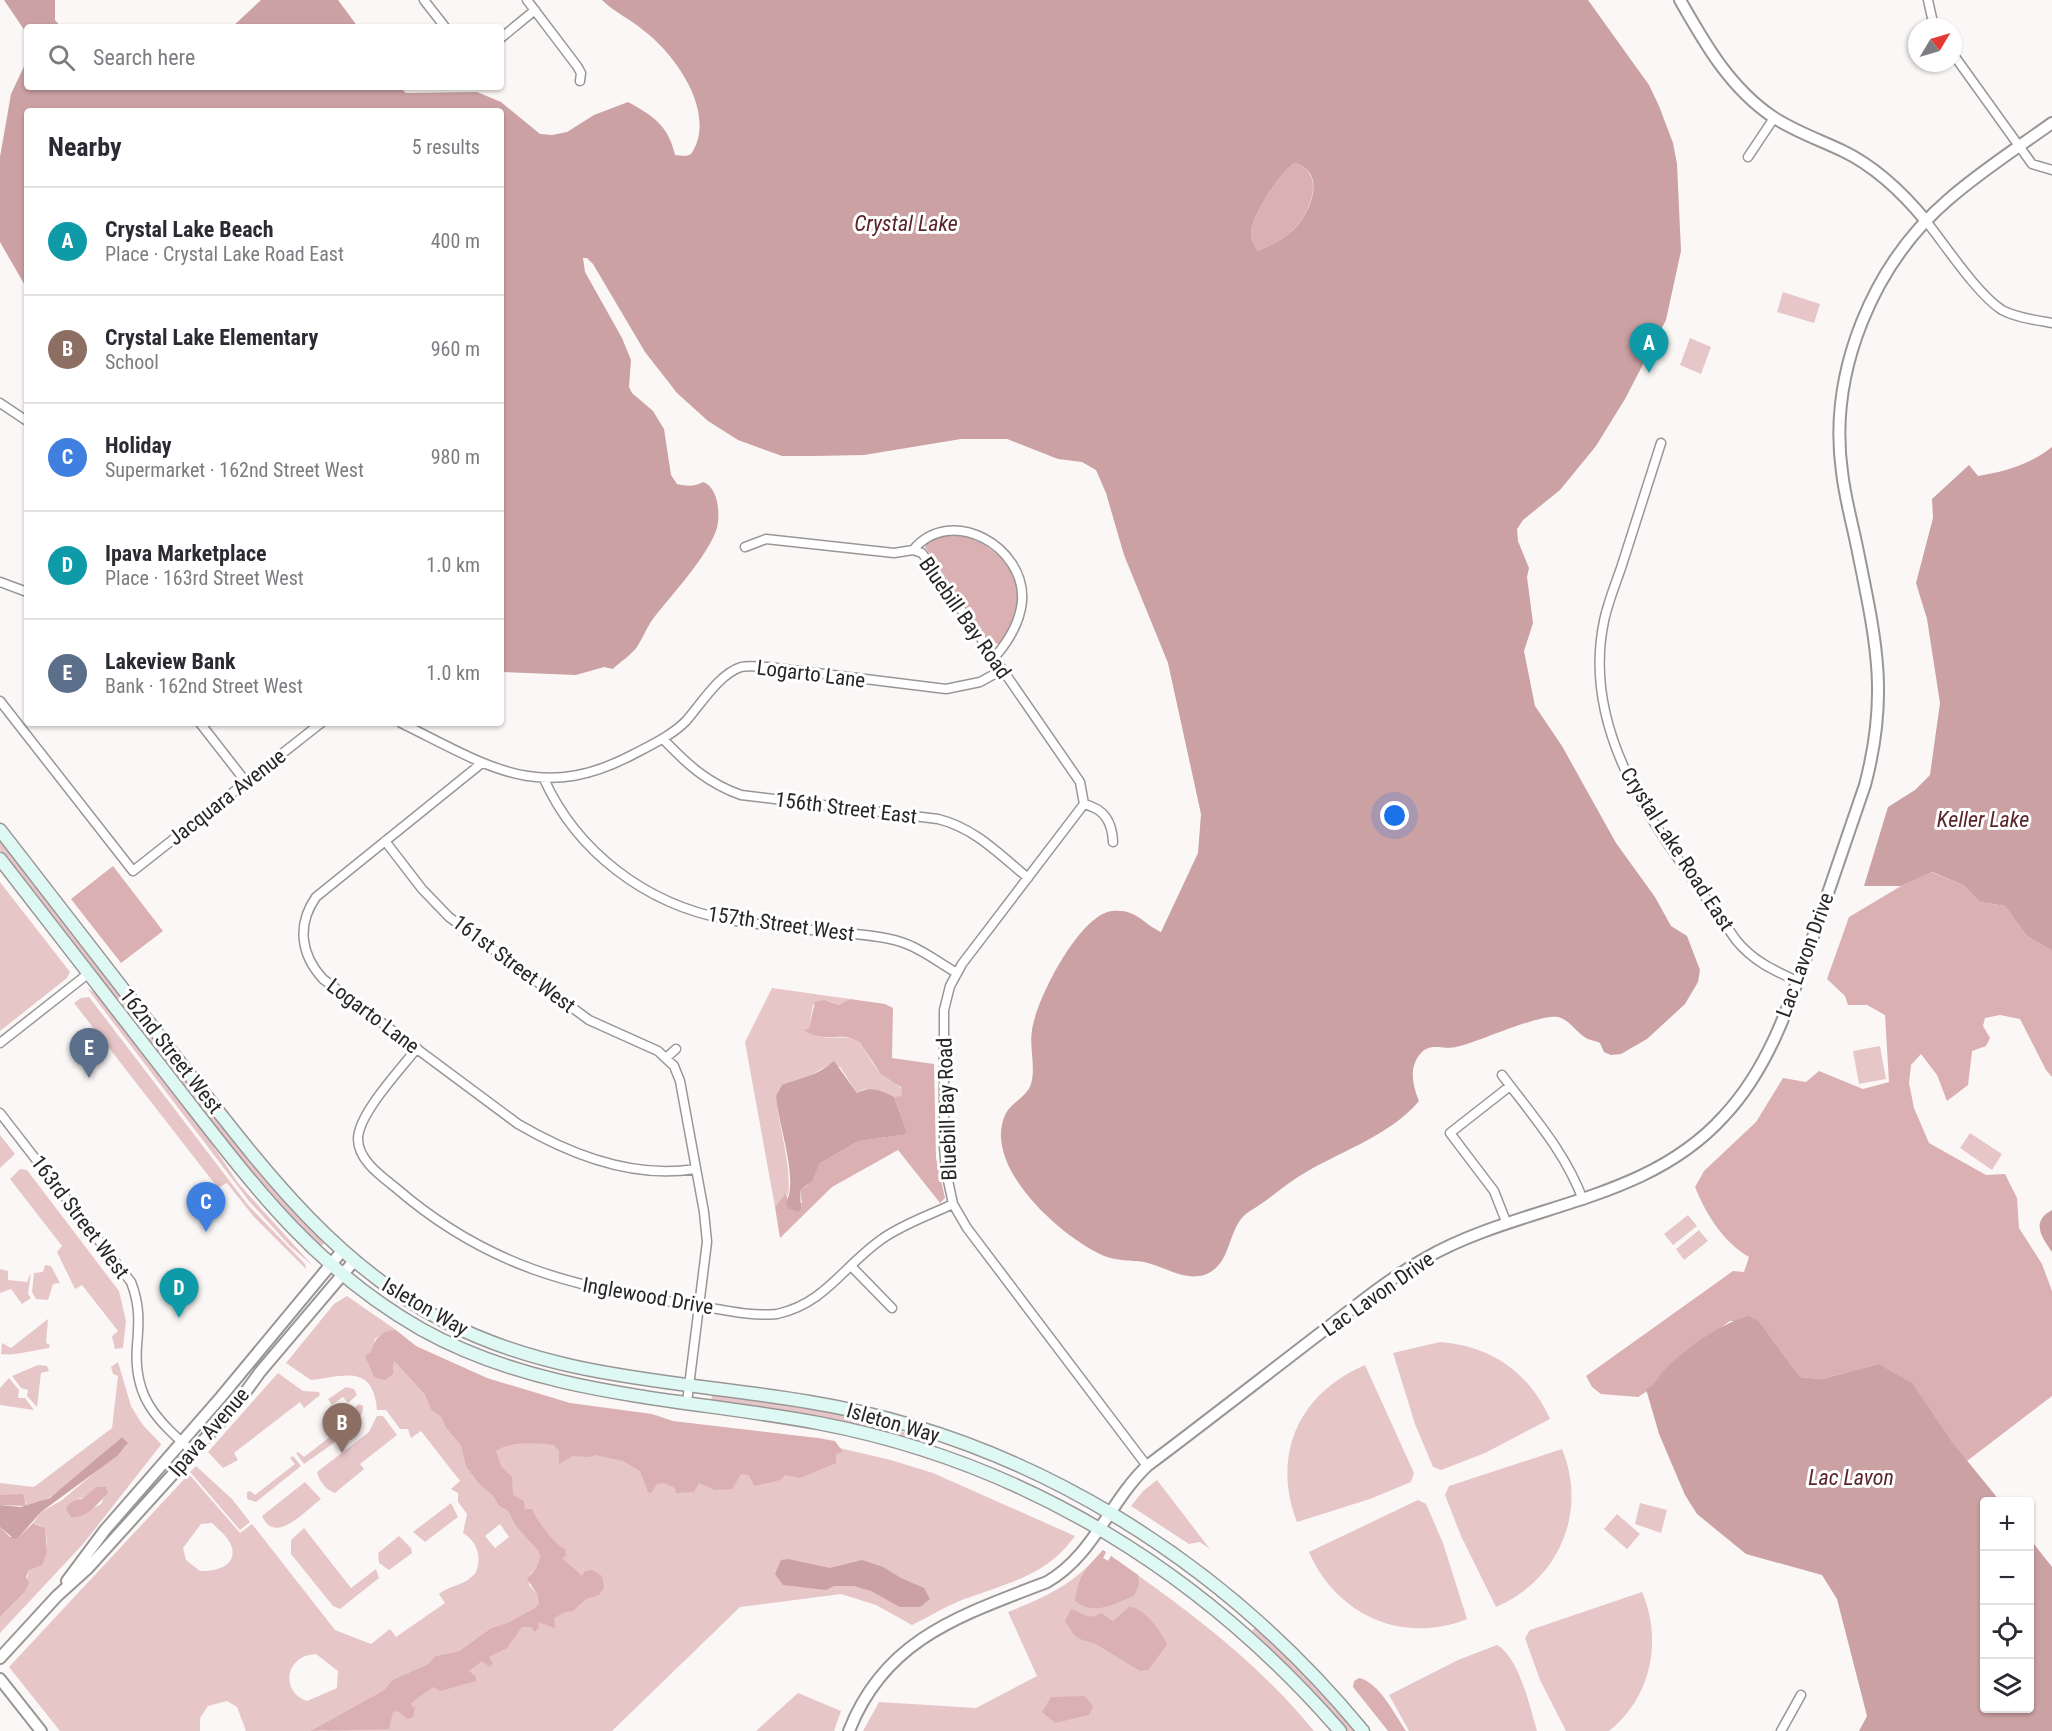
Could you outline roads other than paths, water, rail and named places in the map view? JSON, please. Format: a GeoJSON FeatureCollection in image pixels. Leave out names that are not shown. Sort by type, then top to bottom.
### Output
{"type":"FeatureCollection","features":[{"type":"Feature","properties":{"kind":"main road","name":"162nd Street West"},"geometry":{"type":"LineString","coordinates":[[0,830],[275,1183],[354,1261]]}},
{"type":"Feature","properties":{"kind":"main road","name":"162nd Street West"},"geometry":{"type":"LineString","coordinates":[[0,859],[259,1192],[330,1266],[342,1275]]}},
{"type":"Feature","properties":{"kind":"main road","name":"Isleton Way"},"geometry":{"type":"LineString","coordinates":[[354,1261],[419,1308],[483,1339],[572,1367],[811,1402],[931,1432],[1007,1460],[1106,1519],[1180,1557],[1249,1612],[1302,1661],[1363,1731]]}},
{"type":"Feature","properties":{"kind":"main road","name":"Isleton Way"},"geometry":{"type":"LineString","coordinates":[[342,1275],[416,1326],[482,1357],[576,1385],[816,1422],[906,1444],[1032,1494],[1106,1519],[1245,1633],[1296,1682],[1340,1731]]}},
{"type":"Feature","properties":{"kind":"street"},"geometry":{"type":"LineString","coordinates":[[424,0],[443,24]]}},
{"type":"Feature","properties":{"kind":"street"},"geometry":{"type":"LineString","coordinates":[[527,0],[577,66],[581,73],[580,81]]}},
{"type":"Feature","properties":{"kind":"street"},"geometry":{"type":"LineString","coordinates":[[1680,0],[1725,72],[1749,98],[1774,118],[1845,152],[1874,170],[1926,221],[1988,298],[2003,310],[2052,323]]}},
{"type":"Feature","properties":{"kind":"street"},"geometry":{"type":"LineString","coordinates":[[1928,0],[1932,18]]}},
{"type":"Feature","properties":{"kind":"street"},"geometry":{"type":"LineString","coordinates":[[504,36],[535,10]]}},
{"type":"Feature","properties":{"kind":"street"},"geometry":{"type":"LineString","coordinates":[[1962,67],[2032,164],[2052,170]]}},
{"type":"Feature","properties":{"kind":"street"},"geometry":{"type":"LineString","coordinates":[[1748,157],[1774,118]]}},
{"type":"Feature","properties":{"kind":"street","name":"Lac Lavon Drive"},"geometry":{"type":"LineString","coordinates":[[849,1731],[865,1697],[892,1662],[909,1647],[954,1618],[1052,1578],[1072,1563],[1130,1485],[1147,1466],[1399,1274],[1454,1243],[1583,1200],[1635,1180],[1667,1163],[1724,1117],[1748,1087],[1766,1058],[1797,981],[1874,753],[1880,681],[1876,642],[1842,471],[1840,426],[1845,382],[1856,339],[1874,295],[1899,254],[1926,221],[1955,194],[2052,123]]}},
{"type":"Feature","properties":{"kind":"street"},"geometry":{"type":"LineString","coordinates":[[0,403],[24,419]]}},
{"type":"Feature","properties":{"kind":"street","name":"Crystal Lake Road East"},"geometry":{"type":"LineString","coordinates":[[1661,443],[1604,622],[1599,674],[1607,725],[1617,756],[1632,785],[1736,939],[1749,956],[1797,981]]}},
{"type":"Feature","properties":{"kind":"street"},"geometry":{"type":"LineString","coordinates":[[913,550],[934,533],[961,530],[990,543],[1012,563],[1021,585],[1021,612],[1008,641],[994,658]]}},
{"type":"Feature","properties":{"kind":"street","name":"Bluebill Bay Road"},"geometry":{"type":"LineString","coordinates":[[745,547],[766,539],[894,553],[913,550],[925,557],[1077,777],[1083,791],[1084,804],[957,974],[947,993],[944,1021],[945,1160],[953,1204],[967,1228],[1147,1466]]}},
{"type":"Feature","properties":{"kind":"street"},"geometry":{"type":"LineString","coordinates":[[0,582],[24,591]]}},
{"type":"Feature","properties":{"kind":"street","name":"Logarto Lane"},"geometry":{"type":"LineString","coordinates":[[407,726],[482,763],[512,774],[544,779],[594,772],[663,739],[684,722],[724,678],[734,670],[747,666],[946,689],[980,682],[1002,670]]}},
{"type":"Feature","properties":{"kind":"street","name":"Jacquara Avenue"},"geometry":{"type":"LineString","coordinates":[[0,701],[133,871],[317,726]]}},
{"type":"Feature","properties":{"kind":"street"},"geometry":{"type":"LineString","coordinates":[[202,726],[246,782]]}},
{"type":"Feature","properties":{"kind":"street","name":"156th Street East"},"geometry":{"type":"LineString","coordinates":[[663,739],[695,772],[720,787],[741,795],[938,819],[959,825],[974,833],[1028,878]]}},
{"type":"Feature","properties":{"kind":"street","name":"Logarto Lane"},"geometry":{"type":"LineString","coordinates":[[482,763],[316,897],[302,926],[304,944],[310,963],[323,979],[518,1124],[558,1145],[639,1172],[674,1173],[695,1170]]}},
{"type":"Feature","properties":{"kind":"street","name":"157th Street West"},"geometry":{"type":"LineString","coordinates":[[544,779],[562,813],[591,848],[625,876],[656,895],[696,912],[726,920],[899,941],[957,974]]}},
{"type":"Feature","properties":{"kind":"street"},"geometry":{"type":"LineString","coordinates":[[1084,804],[1101,810],[1112,829],[1113,842]]}},
{"type":"Feature","properties":{"kind":"street","name":"161st Street West"},"geometry":{"type":"LineString","coordinates":[[385,841],[434,902],[463,927],[589,1020],[650,1047],[666,1058]]}},
{"type":"Feature","properties":{"kind":"street"},"geometry":{"type":"LineString","coordinates":[[0,1043],[89,973]]}},
{"type":"Feature","properties":{"kind":"street","name":"Inglewood Drive"},"geometry":{"type":"LineString","coordinates":[[417,1048],[368,1113],[359,1129],[355,1142],[364,1157],[373,1168],[414,1204],[488,1251],[523,1267],[568,1282],[613,1294],[698,1306],[767,1315],[786,1312],[818,1297],[889,1234],[953,1204]]}},
{"type":"Feature","properties":{"kind":"street"},"geometry":{"type":"LineString","coordinates":[[676,1048],[666,1058],[680,1081],[707,1242],[687,1402]]}},
{"type":"Feature","properties":{"kind":"street"},"geometry":{"type":"LineString","coordinates":[[1502,1076],[1554,1143],[1574,1174],[1583,1200]]}},
{"type":"Feature","properties":{"kind":"street"},"geometry":{"type":"LineString","coordinates":[[1507,1224],[1494,1191],[1450,1133],[1510,1086]]}},
{"type":"Feature","properties":{"kind":"street","name":"163rd Street West"},"geometry":{"type":"LineString","coordinates":[[0,1113],[131,1282],[140,1310],[136,1364],[142,1394],[156,1417],[193,1452]]}},
{"type":"Feature","properties":{"kind":"street","name":"Ipava Avenue"},"geometry":{"type":"LineString","coordinates":[[57,1596],[105,1530],[342,1251]]}},
{"type":"Feature","properties":{"kind":"street","name":"Ipava Avenue"},"geometry":{"type":"LineString","coordinates":[[0,1658],[57,1596],[88,1568],[239,1401],[354,1261]]}},
{"type":"Feature","properties":{"kind":"street"},"geometry":{"type":"LineString","coordinates":[[851,1266],[892,1308]]}},
{"type":"Feature","properties":{"kind":"street"},"geometry":{"type":"LineString","coordinates":[[0,1679],[41,1731]]}},
{"type":"Feature","properties":{"kind":"street"},"geometry":{"type":"LineString","coordinates":[[1781,1731],[1801,1695]]}},
{"type":"Feature","properties":{"kind":"water"},"geometry":{"type":"Polygon","coordinates":[[[4,0],[55,0],[55,20],[58,24],[24,24],[24,30],[4,0]]]}},
{"type":"Feature","properties":{"kind":"water"},"geometry":{"type":"Polygon","coordinates":[[[261,0],[338,0],[356,24],[235,24],[261,0]]]}},
{"type":"Feature","properties":{"kind":"water","name":"Crystal Lake"},"geometry":{"type":"Polygon","coordinates":[[[602,0],[1588,0],[1649,85],[1673,143],[1677,164],[1681,251],[1666,320],[1625,399],[1596,446],[1560,490],[1523,520],[1517,529],[1518,541],[1529,568],[1527,577],[1533,623],[1524,651],[1535,706],[1562,746],[1616,843],[1655,897],[1671,926],[1687,936],[1700,970],[1698,982],[1685,1004],[1647,1039],[1621,1054],[1611,1055],[1604,1052],[1600,1043],[1585,1038],[1568,1022],[1558,1017],[1537,1019],[1456,1047],[1429,1048],[1421,1053],[1414,1064],[1414,1083],[1419,1101],[1407,1114],[1378,1134],[1298,1177],[1242,1217],[1225,1254],[1214,1270],[1204,1275],[1189,1276],[1144,1262],[1104,1256],[1068,1234],[1030,1198],[1015,1178],[1005,1156],[1001,1135],[1007,1111],[1026,1093],[1031,1084],[1033,1071],[1031,1037],[1035,1016],[1051,980],[1074,942],[1100,915],[1113,911],[1128,912],[1161,932],[1198,853],[1201,814],[1168,663],[1124,555],[1106,493],[1096,470],[1082,462],[1058,459],[1007,439],[961,439],[864,455],[814,456],[782,456],[738,440],[708,421],[677,393],[645,352],[593,264],[587,258],[583,258],[585,272],[622,338],[631,360],[629,387],[632,393],[653,411],[664,429],[671,475],[677,484],[690,486],[703,482],[708,485],[717,503],[718,525],[705,553],[653,619],[637,647],[613,669],[604,667],[576,675],[504,672],[504,108],[24,108],[24,284],[0,242],[0,157],[11,94],[24,66],[24,90],[477,92],[501,102],[540,134],[552,135],[567,132],[594,115],[628,102],[659,123],[669,137],[675,155],[686,156],[691,154],[698,138],[700,122],[690,86],[668,54],[638,26],[602,0]],[[1295,163],[1275,184],[1252,226],[1252,240],[1258,251],[1275,243],[1298,225],[1313,195],[1311,176],[1305,168],[1295,163]]]}},
{"type":"Feature","properties":{"kind":"water","name":"Keller Lake"},"geometry":{"type":"Polygon","coordinates":[[[2052,447],[2052,951],[2027,936],[2005,906],[1980,902],[1963,885],[1932,872],[1901,886],[1864,886],[1888,807],[1915,790],[1930,775],[1940,703],[1927,619],[1916,583],[1933,518],[1932,499],[1969,465],[1978,476],[2007,470],[2026,463],[2052,447]]]}},
{"type":"Feature","properties":{"kind":"water"},"geometry":{"type":"Polygon","coordinates":[[[834,1061],[857,1093],[876,1090],[894,1097],[907,1132],[902,1135],[859,1141],[819,1164],[812,1181],[800,1191],[801,1209],[798,1212],[788,1208],[786,1203],[790,1180],[789,1166],[776,1096],[782,1085],[815,1074],[834,1061]]]}},
{"type":"Feature","properties":{"kind":"water"},"geometry":{"type":"Polygon","coordinates":[[[2052,1210],[2052,1252],[2042,1235],[2040,1225],[2045,1215],[2052,1210]]]}},
{"type":"Feature","properties":{"kind":"water","name":"Lac Lavon"},"geometry":{"type":"Polygon","coordinates":[[[1748,1316],[1759,1321],[1800,1377],[1822,1379],[1878,1364],[1912,1383],[1951,1441],[1997,1497],[1980,1497],[1980,1713],[2034,1713],[2034,1544],[2052,1567],[2052,1731],[1859,1731],[1867,1716],[1837,1599],[1822,1575],[1746,1554],[1697,1514],[1685,1495],[1659,1434],[1646,1389],[1652,1386],[1668,1366],[1696,1344],[1716,1330],[1748,1316]]]}},
{"type":"Feature","properties":{"kind":"water"},"geometry":{"type":"Polygon","coordinates":[[[122,1437],[128,1443],[117,1456],[41,1512],[19,1537],[14,1539],[0,1527],[0,1505],[21,1507],[50,1498],[122,1437]]]}},
{"type":"Feature","properties":{"kind":"water"},"geometry":{"type":"Polygon","coordinates":[[[788,1559],[830,1568],[862,1560],[883,1567],[924,1588],[930,1599],[920,1607],[900,1607],[871,1591],[854,1586],[834,1586],[826,1590],[783,1585],[775,1574],[781,1560],[788,1559]]]}},
{"type":"Feature","properties":{"kind":"place","name":"Crystal Lake Beach"},"geometry":{"type":"Point","coordinates":[1649,373]}},
{"type":"Feature","properties":{"kind":"place","name":"Lakeview Bank"},"geometry":{"type":"Point","coordinates":[89,1078]}},
{"type":"Feature","properties":{"kind":"place","name":"Holiday"},"geometry":{"type":"Point","coordinates":[206,1232]}},
{"type":"Feature","properties":{"kind":"place","name":"Ipava Marketplace"},"geometry":{"type":"Point","coordinates":[179,1318]}},
{"type":"Feature","properties":{"kind":"place","name":"Crystal Lake Elementary"},"geometry":{"type":"Point","coordinates":[342,1453]}}]}
